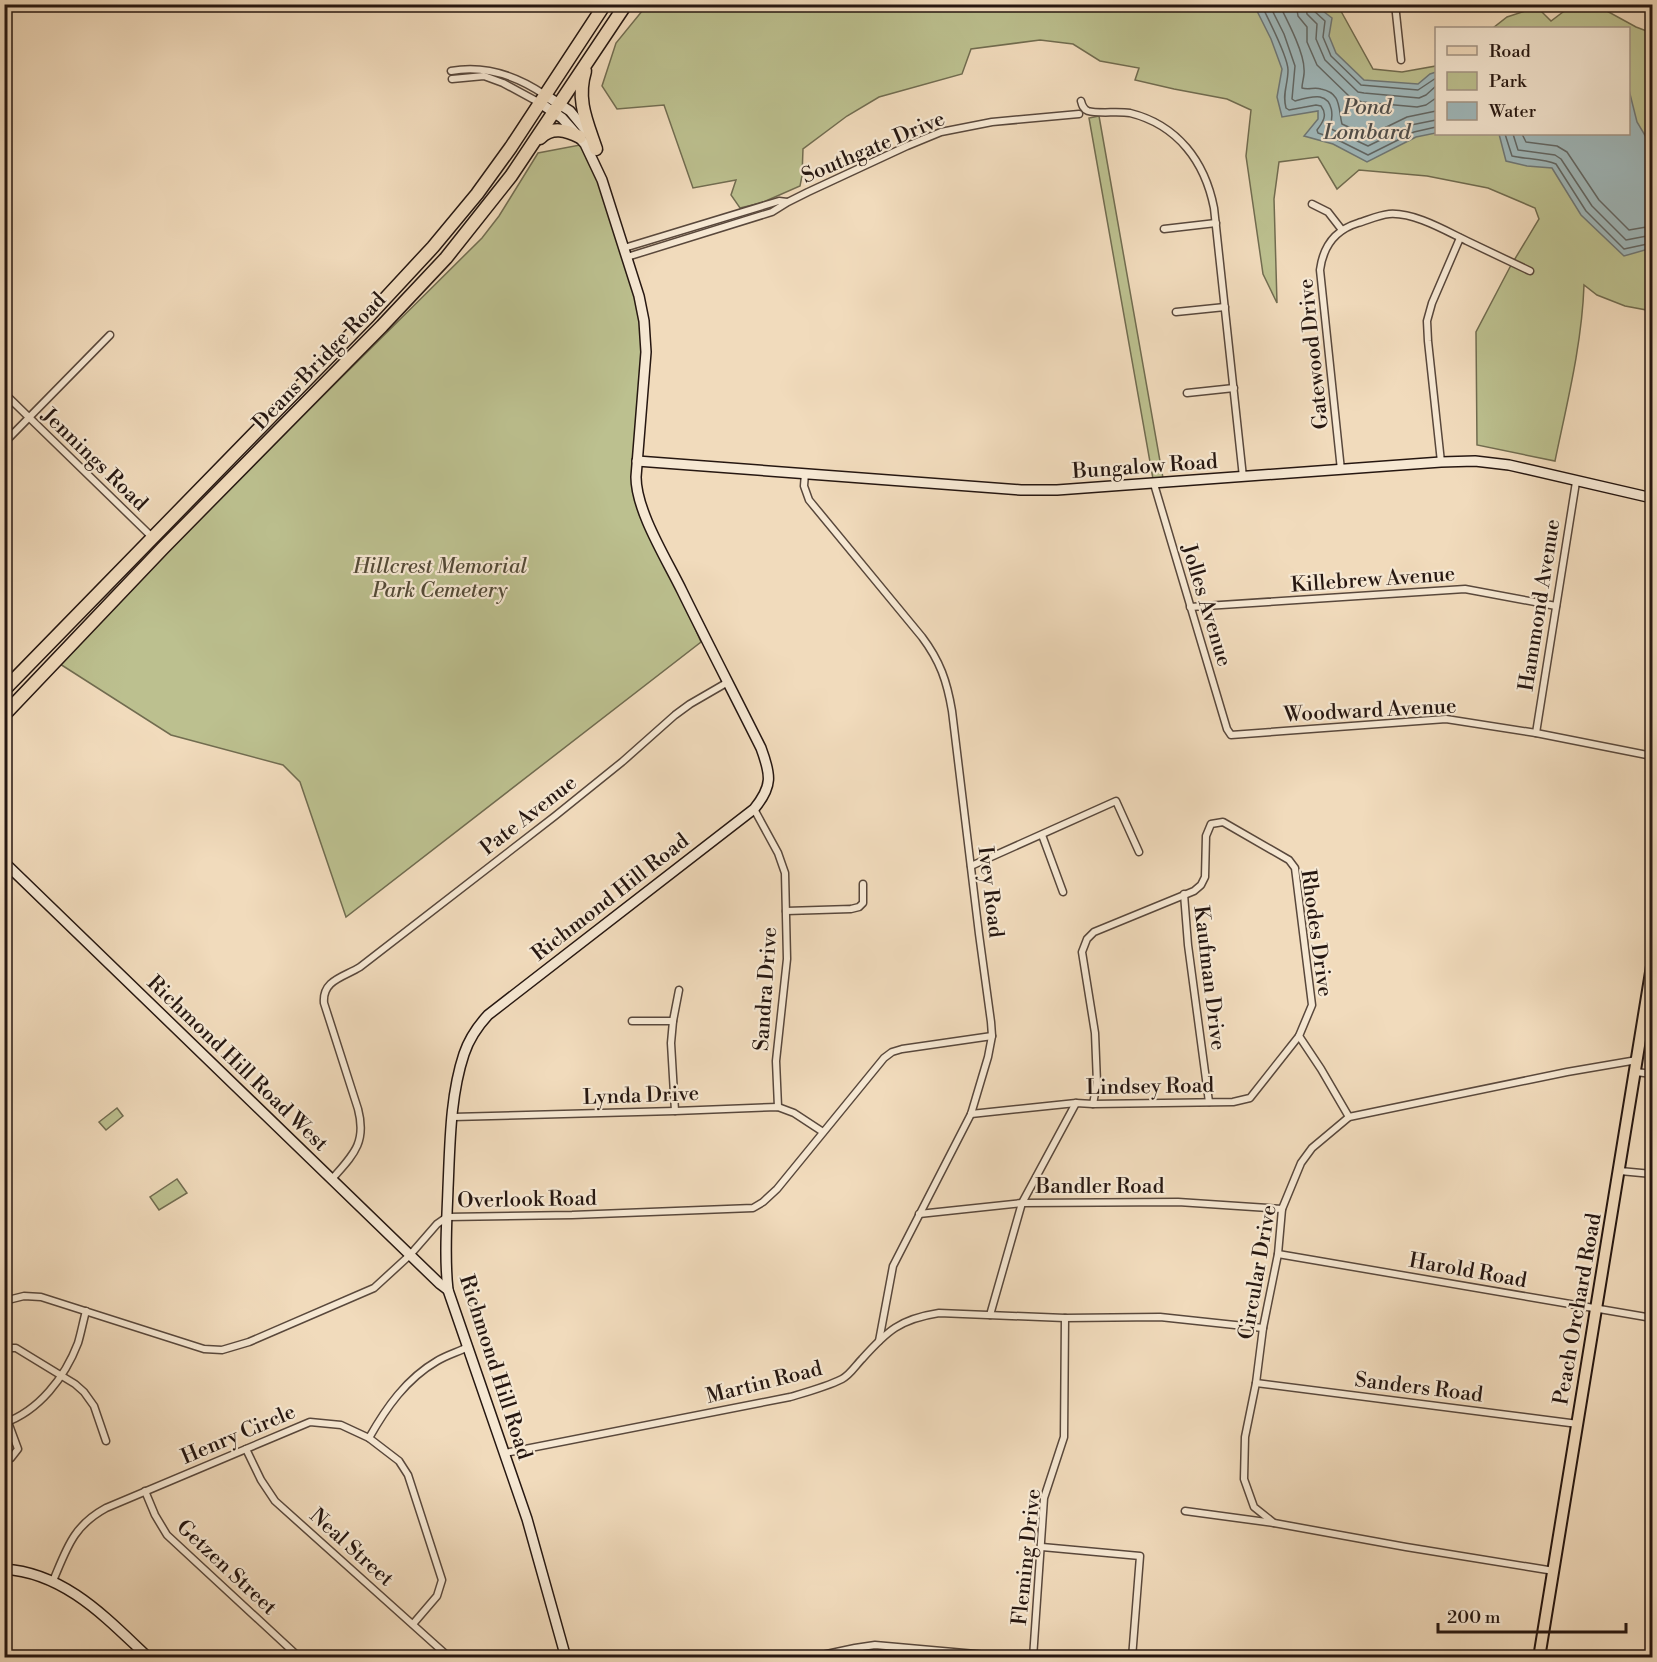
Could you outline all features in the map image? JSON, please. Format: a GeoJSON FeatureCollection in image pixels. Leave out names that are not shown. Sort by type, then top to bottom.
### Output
{"type":"FeatureCollection","features":[{"type":"Feature","properties":{"kind":"highway","name":"Deans Bridge Road"},"geometry":{"type":"LineString","coordinates":[[4,690],[433,247],[477,195],[511,147],[605,4]]}},
{"type":"Feature","properties":{"kind":"highway","name":"Deans Bridge Road"},"geometry":{"type":"LineString","coordinates":[[4,715],[163,548],[423,283],[483,213],[531,148],[626,4]]}},
{"type":"Feature","properties":{"kind":"highway"},"geometry":{"type":"LineString","coordinates":[[590,58],[582,82],[581,96],[596,148]]}},
{"type":"Feature","properties":{"kind":"highway"},"geometry":{"type":"LineString","coordinates":[[531,148],[543,134],[551,131],[566,131],[580,137]]}},
{"type":"Feature","properties":{"kind":"main road","name":"Peach Orchard Road"},"geometry":{"type":"LineString","coordinates":[[1539,1658],[1653,966]]}},
{"type":"Feature","properties":{"kind":"street"},"geometry":{"type":"LineString","coordinates":[[1395,4],[1401,60]]}},
{"type":"Feature","properties":{"kind":"street","name":"Richmond Hill Road"},"geometry":{"type":"LineString","coordinates":[[450,71],[473,69],[492,71],[524,83],[557,108],[570,111],[590,136],[596,148],[602,167],[602,180]]}},
{"type":"Feature","properties":{"kind":"street","name":"Richmond Hill Road"},"geometry":{"type":"LineString","coordinates":[[452,80],[484,76],[543,99]]}},
{"type":"Feature","properties":{"kind":"street"},"geometry":{"type":"LineString","coordinates":[[1081,100],[1082,106],[1089,111],[1130,113],[1155,123],[1178,138],[1194,157],[1205,176],[1212,196],[1216,223],[1243,477]]}},
{"type":"Feature","properties":{"kind":"street","name":"Richmond Hill Road"},"geometry":{"type":"LineString","coordinates":[[557,108],[562,118],[580,137],[602,180],[639,296],[645,336],[645,376],[636,484],[640,504],[761,748],[769,774],[767,789],[754,808],[502,1003],[482,1022],[464,1054],[453,1117],[447,1217],[448,1290],[527,1519],[566,1658]]}},
{"type":"Feature","properties":{"kind":"street","name":"Southgate Drive"},"geometry":{"type":"LineString","coordinates":[[626,252],[779,201],[788,202],[942,132],[992,122],[1079,114]]}},
{"type":"Feature","properties":{"kind":"street"},"geometry":{"type":"LineString","coordinates":[[1312,204],[1328,212],[1342,230],[1378,217],[1395,214],[1412,217],[1530,271]]}},
{"type":"Feature","properties":{"kind":"street"},"geometry":{"type":"LineString","coordinates":[[1164,229],[1216,223]]}},
{"type":"Feature","properties":{"kind":"street","name":"Gatewood Drive"},"geometry":{"type":"LineString","coordinates":[[1341,470],[1320,270],[1323,254],[1330,241],[1342,230]]}},
{"type":"Feature","properties":{"kind":"street"},"geometry":{"type":"LineString","coordinates":[[1441,462],[1427,321],[1437,289],[1460,238]]}},
{"type":"Feature","properties":{"kind":"street"},"geometry":{"type":"LineString","coordinates":[[1176,312],[1225,307]]}},
{"type":"Feature","properties":{"kind":"street"},"geometry":{"type":"LineString","coordinates":[[4,444],[110,335]]}},
{"type":"Feature","properties":{"kind":"street"},"geometry":{"type":"LineString","coordinates":[[1187,393],[1234,388]]}},
{"type":"Feature","properties":{"kind":"street","name":"Jennings Road"},"geometry":{"type":"LineString","coordinates":[[4,393],[163,548]]}},
{"type":"Feature","properties":{"kind":"street","name":"Bungalow Road"},"geometry":{"type":"LineString","coordinates":[[637,461],[1021,490],[1154,484],[1466,461],[1509,465],[1653,498]]}},
{"type":"Feature","properties":{"kind":"street","name":"Ivey Road"},"geometry":{"type":"LineString","coordinates":[[805,473],[804,486],[809,500],[922,637],[942,670],[952,711],[992,1036],[971,1114],[893,1266],[879,1341]]}},
{"type":"Feature","properties":{"kind":"street","name":"Hammond Avenue"},"geometry":{"type":"LineString","coordinates":[[1536,733],[1576,482]]}},
{"type":"Feature","properties":{"kind":"street","name":"Jolles Avenue"},"geometry":{"type":"LineString","coordinates":[[1154,484],[1227,729],[1231,735]]}},
{"type":"Feature","properties":{"kind":"street","name":"Killebrew Avenue"},"geometry":{"type":"LineString","coordinates":[[1190,607],[1465,589],[1556,606]]}},
{"type":"Feature","properties":{"kind":"street","name":"Pate Avenue"},"geometry":{"type":"LineString","coordinates":[[332,1179],[354,1154],[361,1135],[361,1120],[324,999],[331,982],[348,975],[555,816],[622,762],[675,715],[728,682]]}},
{"type":"Feature","properties":{"kind":"street","name":"Woodward Avenue"},"geometry":{"type":"LineString","coordinates":[[1231,735],[1446,719],[1536,733],[1653,756]]}},
{"type":"Feature","properties":{"kind":"street"},"geometry":{"type":"LineString","coordinates":[[970,866],[1116,801],[1139,852]]}},
{"type":"Feature","properties":{"kind":"street","name":"Sandra Drive"},"geometry":{"type":"LineString","coordinates":[[754,808],[783,866],[787,959],[776,1060],[778,1107]]}},
{"type":"Feature","properties":{"kind":"street","name":"Rhodes Drive"},"geometry":{"type":"LineString","coordinates":[[1093,1104],[1096,1083],[1095,1033],[1082,952],[1087,939],[1094,932],[1194,891],[1202,885],[1206,836],[1211,824],[1223,822],[1289,860],[1295,868],[1312,1005],[1299,1036]]}},
{"type":"Feature","properties":{"kind":"street"},"geometry":{"type":"LineString","coordinates":[[1042,835],[1063,892]]}},
{"type":"Feature","properties":{"kind":"street","name":"Richmond Hill Road West"},"geometry":{"type":"LineString","coordinates":[[4,862],[448,1290]]}},
{"type":"Feature","properties":{"kind":"street"},"geometry":{"type":"LineString","coordinates":[[786,910],[859,907],[863,903],[863,884]]}},
{"type":"Feature","properties":{"kind":"street","name":"Kaufman Drive"},"geometry":{"type":"LineString","coordinates":[[1184,894],[1188,945],[1209,1102]]}},
{"type":"Feature","properties":{"kind":"street"},"geometry":{"type":"LineString","coordinates":[[675,1111],[671,1043],[679,990]]}},
{"type":"Feature","properties":{"kind":"street"},"geometry":{"type":"LineString","coordinates":[[632,1021],[673,1021]]}},
{"type":"Feature","properties":{"kind":"street","name":"Overlook Road"},"geometry":{"type":"LineString","coordinates":[[4,1301],[24,1296],[41,1297],[204,1349],[222,1350],[249,1342],[375,1288],[410,1255],[437,1224],[447,1217],[753,1208],[777,1189],[884,1058],[892,1052],[992,1036]]}},
{"type":"Feature","properties":{"kind":"street"},"geometry":{"type":"LineString","coordinates":[[1299,1036],[1349,1117]]}},
{"type":"Feature","properties":{"kind":"street","name":"Lindsey Road"},"geometry":{"type":"LineString","coordinates":[[971,1114],[1076,1103],[1233,1102],[1250,1098],[1299,1036]]}},
{"type":"Feature","properties":{"kind":"street","name":"Circular Drive"},"geometry":{"type":"LineString","coordinates":[[1274,1523],[1254,1507],[1244,1479],[1245,1437],[1278,1254],[1282,1209],[1301,1163],[1312,1148],[1349,1117],[1522,1081],[1638,1060]]}},
{"type":"Feature","properties":{"kind":"street"},"geometry":{"type":"LineString","coordinates":[[1636,1072],[1653,1074]]}},
{"type":"Feature","properties":{"kind":"street"},"geometry":{"type":"LineString","coordinates":[[990,1315],[1022,1203],[1076,1103]]}},
{"type":"Feature","properties":{"kind":"street","name":"Lynda Drive"},"geometry":{"type":"LineString","coordinates":[[453,1117],[778,1107],[794,1113],[823,1132]]}},
{"type":"Feature","properties":{"kind":"street"},"geometry":{"type":"LineString","coordinates":[[1620,1172],[1653,1174]]}},
{"type":"Feature","properties":{"kind":"street","name":"Bandler Road"},"geometry":{"type":"LineString","coordinates":[[919,1214],[1022,1203],[1178,1202],[1282,1209]]}},
{"type":"Feature","properties":{"kind":"street","name":"Harold Road"},"geometry":{"type":"LineString","coordinates":[[1278,1254],[1653,1318]]}},
{"type":"Feature","properties":{"kind":"street"},"geometry":{"type":"LineString","coordinates":[[4,1459],[11,1458],[18,1449],[6,1423],[30,1411],[52,1388],[78,1343],[86,1311]]}},
{"type":"Feature","properties":{"kind":"street","name":"Martin Road"},"geometry":{"type":"LineString","coordinates":[[505,1453],[790,1397],[844,1378],[896,1326],[916,1318],[939,1313],[1065,1318],[1160,1317],[1263,1328]]}},
{"type":"Feature","properties":{"kind":"street","name":"Fleming Drive"},"geometry":{"type":"LineString","coordinates":[[1033,1658],[1044,1498],[1064,1437],[1065,1318]]}},
{"type":"Feature","properties":{"kind":"street"},"geometry":{"type":"LineString","coordinates":[[369,1438],[383,1412],[420,1372],[468,1347]]}},
{"type":"Feature","properties":{"kind":"street"},"geometry":{"type":"LineString","coordinates":[[4,1348],[16,1348],[75,1384],[84,1392],[94,1406],[106,1441]]}},
{"type":"Feature","properties":{"kind":"street","name":"Sanders Road"},"geometry":{"type":"LineString","coordinates":[[1256,1383],[1578,1424]]}},
{"type":"Feature","properties":{"kind":"street","name":"Henry Circle"},"geometry":{"type":"LineString","coordinates":[[53,1581],[70,1541],[99,1511],[310,1422],[341,1425],[369,1438],[399,1461],[408,1475],[442,1580],[437,1596],[413,1624]]}},
{"type":"Feature","properties":{"kind":"street","name":"Neal Street"},"geometry":{"type":"LineString","coordinates":[[246,1449],[261,1480],[276,1501],[450,1658]]}},
{"type":"Feature","properties":{"kind":"street","name":"Getzen Street"},"geometry":{"type":"LineString","coordinates":[[145,1491],[167,1535],[300,1658]]}},
{"type":"Feature","properties":{"kind":"street"},"geometry":{"type":"LineString","coordinates":[[1185,1511],[1274,1523],[1554,1571]]}},
{"type":"Feature","properties":{"kind":"street"},"geometry":{"type":"LineString","coordinates":[[1042,1547],[1140,1556],[1132,1658]]}},
{"type":"Feature","properties":{"kind":"street"},"geometry":{"type":"LineString","coordinates":[[4,1569],[30,1573],[53,1581],[87,1601],[149,1658]]}},
{"type":"Feature","properties":{"kind":"street"},"geometry":{"type":"LineString","coordinates":[[808,1658],[875,1645],[1020,1658]]}},
{"type":"Feature","properties":{"kind":"green space"},"geometry":{"type":"Polygon","coordinates":[[[1337,4],[1373,69],[1402,72],[1435,66],[1435,135],[1630,135],[1630,27],[1494,27],[1507,17],[1537,7],[1551,21],[1567,9],[1596,5],[1652,33],[1652,311],[1625,306],[1597,295],[1584,285],[1577,351],[1555,461],[1477,445],[1476,332],[1510,267],[1539,219],[1535,208],[1488,188],[1427,176],[1359,170],[1337,189],[1318,157],[1279,162],[1274,199],[1277,303],[1263,274],[1246,156],[1251,110],[1227,99],[1135,80],[1139,68],[1100,61],[1073,44],[1040,40],[971,49],[962,74],[879,97],[847,116],[803,149],[800,186],[761,203],[740,208],[731,195],[736,180],[693,188],[664,105],[617,109],[602,86],[616,43],[647,5],[1337,4]]]}},
{"type":"Feature","properties":{"kind":"green space"},"geometry":{"type":"Polygon","coordinates":[[[1099,116],[1163,478],[1153,479],[1089,118],[1099,116]]]}},
{"type":"Feature","properties":{"kind":"green space","name":"Hillcrest Memorial Park Cemetery"},"geometry":{"type":"Polygon","coordinates":[[[585,144],[633,275],[646,352],[636,484],[652,530],[701,642],[346,917],[300,782],[283,765],[171,735],[60,664],[228,490],[482,238],[499,216],[538,153],[585,144]]]}},
{"type":"Feature","properties":{"kind":"green space"},"geometry":{"type":"Polygon","coordinates":[[[117,1108],[123,1116],[106,1130],[99,1122],[117,1108]]]}},
{"type":"Feature","properties":{"kind":"green space"},"geometry":{"type":"Polygon","coordinates":[[[177,1179],[187,1193],[159,1210],[150,1197],[177,1179]]]}},
{"type":"Feature","properties":{"kind":"water","name":"Pond Lombard"},"geometry":{"type":"Polygon","coordinates":[[[1254,5],[1315,5],[1332,18],[1329,36],[1336,53],[1364,80],[1418,84],[1435,72],[1435,133],[1416,137],[1367,162],[1333,144],[1304,136],[1318,119],[1318,111],[1282,117],[1277,97],[1282,69],[1271,39],[1254,5]]]}},
{"type":"Feature","properties":{"kind":"water"},"geometry":{"type":"Polygon","coordinates":[[[1630,94],[1637,122],[1652,147],[1652,248],[1624,256],[1581,215],[1552,168],[1506,161],[1499,135],[1630,135],[1630,94]]]}}]}
